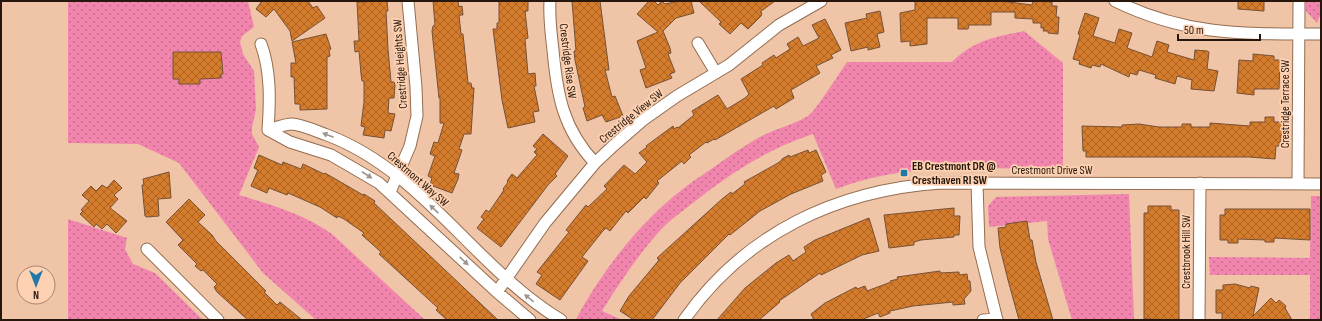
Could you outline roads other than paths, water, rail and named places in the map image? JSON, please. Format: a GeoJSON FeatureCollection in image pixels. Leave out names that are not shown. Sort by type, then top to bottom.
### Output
{"type":"FeatureCollection","features":[{"type":"Feature","properties":{"kind":"street","name":"Crestridge Heights SW"},"geometry":{"type":"LineString","coordinates":[[390,192],[410,146],[417,116],[416,87],[408,1]]}},
{"type":"Feature","properties":{"kind":"street","name":"Crestridge Rise SW"},"geometry":{"type":"LineString","coordinates":[[550,1],[556,86],[560,104],[564,116],[577,140],[595,163]]}},
{"type":"Feature","properties":{"kind":"street","name":"Crestridge View SW"},"geometry":{"type":"LineString","coordinates":[[497,292],[545,222],[595,163],[643,120],[677,96],[716,73],[779,26],[821,1]]}},
{"type":"Feature","properties":{"kind":"street"},"geometry":{"type":"LineString","coordinates":[[1115,1],[1140,13],[1193,28],[1245,34],[1321,34]]}},
{"type":"Feature","properties":{"kind":"street","name":"Crestridge Terrace SW"},"geometry":{"type":"LineString","coordinates":[[1298,184],[1299,1]]}},
{"type":"Feature","properties":{"kind":"street"},"geometry":{"type":"LineString","coordinates":[[698,43],[716,73]]}},
{"type":"Feature","properties":{"kind":"street"},"geometry":{"type":"LineString","coordinates":[[261,44],[266,59],[268,74],[268,130],[290,142],[331,155],[366,174],[390,192],[497,292],[530,320]]}},
{"type":"Feature","properties":{"kind":"street","name":"Crestmont Way SW"},"geometry":{"type":"LineString","coordinates":[[268,130],[292,124],[316,131],[352,146],[374,158],[398,176],[526,295],[561,320]]}},
{"type":"Feature","properties":{"kind":"street","name":"Crestmont Drive SW"},"geometry":{"type":"LineString","coordinates":[[684,320],[708,289],[731,266],[770,237],[818,210],[862,195],[886,189],[934,183],[1321,184]]}},
{"type":"Feature","properties":{"kind":"street"},"geometry":{"type":"LineString","coordinates":[[977,183],[979,247],[997,319],[983,320]]}},
{"type":"Feature","properties":{"kind":"street","name":"Crestbrook Hill SW"},"geometry":{"type":"LineString","coordinates":[[1199,320],[1200,183]]}},
{"type":"Feature","properties":{"kind":"street"},"geometry":{"type":"LineString","coordinates":[[147,249],[218,320]]}},
{"type":"Feature","properties":{"kind":"place","name":"EB Crestmont DR @ Cresthaven RI SW"},"geometry":{"type":"Point","coordinates":[904,173]}}]}
